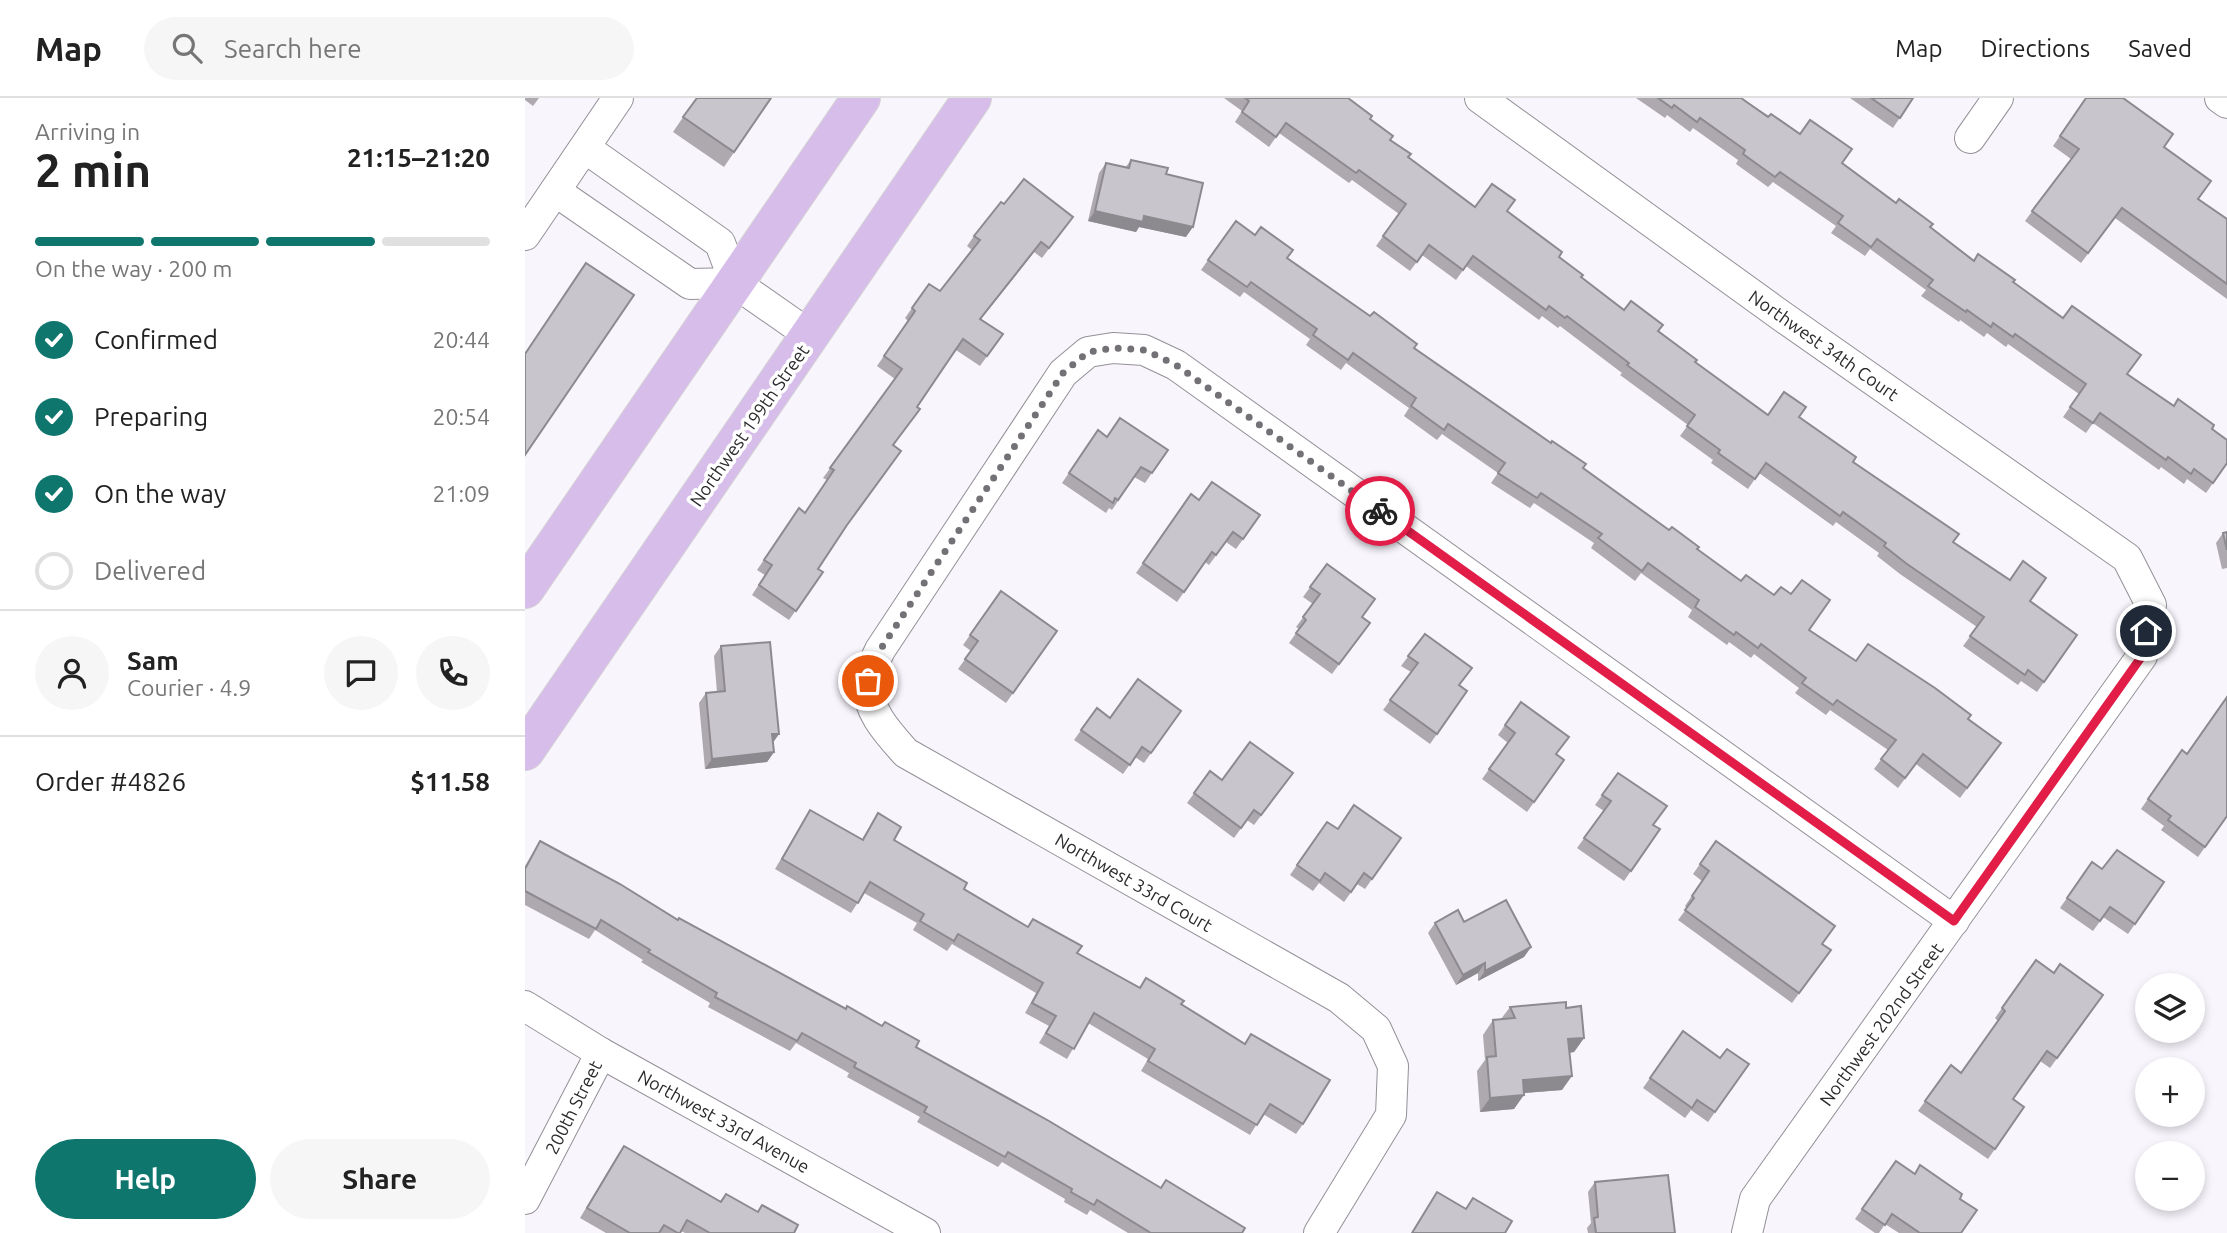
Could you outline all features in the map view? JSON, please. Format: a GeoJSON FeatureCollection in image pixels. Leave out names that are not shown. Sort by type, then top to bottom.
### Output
{"type":"FeatureCollection","features":[{"type":"Feature","properties":{"kind":"main road"},"geometry":{"type":"LineString","coordinates":[[525,589],[861,98]]}},
{"type":"Feature","properties":{"kind":"main road","name":"Northwest 199th Street"},"geometry":{"type":"LineString","coordinates":[[525,751],[972,98]]}},
{"type":"Feature","properties":{"kind":"street"},"geometry":{"type":"LineString","coordinates":[[525,235],[618,98]]}},
{"type":"Feature","properties":{"kind":"street","name":"Northwest 34th Court"},"geometry":{"type":"LineString","coordinates":[[1480,98],[1783,317],[2127,558],[2151,605]]}},
{"type":"Feature","properties":{"kind":"street"},"geometry":{"type":"LineString","coordinates":[[1970,138],[1998,98]]}},
{"type":"Feature","properties":{"kind":"street"},"geometry":{"type":"LineString","coordinates":[[2220,98],[2227,103]]}},
{"type":"Feature","properties":{"kind":"street"},"geometry":{"type":"LineString","coordinates":[[585,148],[719,243],[735,283],[811,336]]}},
{"type":"Feature","properties":{"kind":"street"},"geometry":{"type":"LineString","coordinates":[[555,191],[690,284],[735,283]]}},
{"type":"Feature","properties":{"kind":"street","name":"Northwest 33rd Court"},"geometry":{"type":"LineString","coordinates":[[1319,1233],[1391,1115],[1393,1066],[1376,1029],[1339,999],[906,753],[882,727],[872,702],[868,681],[880,650],[1063,373],[1088,352],[1113,348],[1145,350],[1176,365],[1954,921]]}},
{"type":"Feature","properties":{"kind":"street","name":"Northwest 202nd Street"},"geometry":{"type":"LineString","coordinates":[[1747,1233],[1755,1199],[2142,656],[2151,605]]}},
{"type":"Feature","properties":{"kind":"street","name":"Northwest 33rd Avenue"},"geometry":{"type":"LineString","coordinates":[[525,1006],[601,1053],[925,1233]]}},
{"type":"Feature","properties":{"kind":"street","name":"200th Street"},"geometry":{"type":"LineString","coordinates":[[525,1199],[601,1053]]}},
{"type":"Feature","properties":{"kind":"building"},"geometry":{"type":"Polygon","coordinates":[[[697,98],[771,98],[734,152],[683,117],[697,98]]]}},
{"type":"Feature","properties":{"kind":"building"},"geometry":{"type":"Polygon","coordinates":[[[1245,98],[1348,98],[1393,136],[1390,140],[1411,154],[1408,157],[1475,207],[1492,184],[1515,200],[1507,211],[1562,252],[1559,257],[1583,275],[1581,277],[1624,310],[1631,301],[1663,325],[1658,331],[1697,360],[1695,362],[1768,415],[1784,392],[1806,407],[1799,417],[1856,457],[1853,462],[1959,534],[1953,542],[2010,580],[2023,561],[2046,578],[2030,601],[2077,635],[2044,682],[2028,670],[2025,675],[1970,636],[1984,617],[1907,564],[1884,546],[1886,543],[1843,512],[1840,516],[1766,463],[1755,479],[1718,453],[1720,450],[1687,426],[1695,415],[1567,316],[1565,318],[1549,306],[1546,310],[1473,256],[1463,270],[1429,245],[1417,262],[1383,236],[1406,204],[1359,170],[1356,173],[1286,123],[1276,137],[1242,112],[1249,101],[1245,98]]]}},
{"type":"Feature","properties":{"kind":"building"},"geometry":{"type":"Polygon","coordinates":[[[1658,98],[1741,98],[1768,117],[1771,114],[1800,134],[1810,120],[1852,149],[1842,163],[1896,203],[1899,199],[1933,224],[1930,227],[1974,261],[1978,254],[2063,318],[2072,306],[2141,355],[2127,374],[2174,406],[2178,399],[2214,425],[2212,429],[2227,440],[2227,463],[2213,483],[2194,469],[2191,474],[2168,457],[2166,460],[2100,413],[2093,423],[2070,407],[2086,384],[2015,334],[2013,337],[1993,323],[1991,327],[1967,310],[1966,312],[1928,286],[1933,280],[1877,239],[1871,247],[1838,223],[1843,216],[1780,172],[1775,177],[1743,154],[1745,150],[1700,118],[1697,122],[1674,105],[1672,108],[1658,98]]]}},
{"type":"Feature","properties":{"kind":"building"},"geometry":{"type":"Polygon","coordinates":[[[1871,98],[1913,98],[1900,118],[1871,98]]]}},
{"type":"Feature","properties":{"kind":"building"},"geometry":{"type":"Polygon","coordinates":[[[2086,98],[2123,98],[2173,134],[2164,147],[2211,181],[2198,199],[2227,219],[2227,284],[2122,208],[2088,253],[2032,211],[2079,149],[2060,136],[2086,98]]]}},
{"type":"Feature","properties":{"kind":"building"},"geometry":{"type":"Polygon","coordinates":[[[1131,160],[1168,168],[1166,174],[1203,183],[1193,227],[1144,216],[1143,222],[1095,211],[1106,163],[1129,168],[1131,160]]]}},
{"type":"Feature","properties":{"kind":"building"},"geometry":{"type":"Polygon","coordinates":[[[1024,179],[1073,217],[1049,248],[1041,242],[980,319],[1003,334],[987,356],[963,339],[917,407],[920,409],[893,445],[901,451],[818,569],[823,572],[796,611],[759,585],[772,565],[764,560],[799,508],[805,513],[834,470],[830,468],[902,369],[884,356],[915,311],[912,308],[929,284],[940,291],[980,240],[974,236],[1001,202],[1004,204],[1024,179]]]}},
{"type":"Feature","properties":{"kind":"building"},"geometry":{"type":"Polygon","coordinates":[[[1236,221],[1255,235],[1261,227],[1293,250],[1287,258],[1370,316],[1374,312],[1417,344],[1414,348],[1551,443],[1552,441],[1586,464],[1583,468],[1669,530],[1672,527],[1741,581],[1746,575],[1774,595],[1781,587],[1791,594],[1802,580],[1830,600],[1809,630],[1856,661],[1868,644],[1935,688],[1971,715],[1968,719],[2001,743],[1967,788],[1923,754],[1905,778],[1881,759],[1896,740],[1837,700],[1833,705],[1802,683],[1806,678],[1761,644],[1758,648],[1736,632],[1734,635],[1695,607],[1699,600],[1648,563],[1642,571],[1598,538],[1602,534],[1541,493],[1537,498],[1498,473],[1505,463],[1448,424],[1444,430],[1411,406],[1416,398],[1353,353],[1348,360],[1313,335],[1317,329],[1251,282],[1247,287],[1208,260],[1236,221]]]}},
{"type":"Feature","properties":{"kind":"building"},"geometry":{"type":"Polygon","coordinates":[[[586,263],[634,295],[525,455],[525,354],[586,263]]]}},
{"type":"Feature","properties":{"kind":"building"},"geometry":{"type":"Polygon","coordinates":[[[1120,418],[1168,450],[1152,473],[1141,467],[1118,500],[1115,498],[1113,503],[1069,473],[1098,430],[1107,437],[1120,418]]]}},
{"type":"Feature","properties":{"kind":"building"},"geometry":{"type":"Polygon","coordinates":[[[1212,482],[1260,515],[1243,539],[1233,532],[1216,555],[1212,552],[1184,592],[1143,563],[1191,494],[1199,500],[1212,482]]]}},
{"type":"Feature","properties":{"kind":"building"},"geometry":{"type":"Polygon","coordinates":[[[2227,532],[2227,550],[2223,533],[2227,532]]]}},
{"type":"Feature","properties":{"kind":"building"},"geometry":{"type":"Polygon","coordinates":[[[1327,564],[1375,599],[1362,617],[1370,623],[1339,664],[1296,633],[1306,620],[1303,617],[1320,594],[1310,587],[1327,564]]]}},
{"type":"Feature","properties":{"kind":"building"},"geometry":{"type":"Polygon","coordinates":[[[1001,591],[1057,631],[1013,693],[965,659],[978,641],[970,635],[1001,591]]]}},
{"type":"Feature","properties":{"kind":"building"},"geometry":{"type":"Polygon","coordinates":[[[1425,634],[1472,668],[1459,685],[1467,691],[1437,734],[1390,700],[1418,663],[1408,656],[1425,634]]]}},
{"type":"Feature","properties":{"kind":"building"},"geometry":{"type":"Polygon","coordinates":[[[770,642],[779,734],[772,734],[774,752],[712,759],[706,693],[725,691],[721,646],[770,642]]]}},
{"type":"Feature","properties":{"kind":"building"},"geometry":{"type":"Polygon","coordinates":[[[1138,679],[1181,711],[1151,753],[1142,747],[1130,765],[1081,730],[1097,708],[1110,718],[1138,679]]]}},
{"type":"Feature","properties":{"kind":"building"},"geometry":{"type":"Polygon","coordinates":[[[2227,697],[2227,816],[2205,847],[2168,820],[2171,816],[2148,799],[2182,750],[2187,754],[2227,697]]]}},
{"type":"Feature","properties":{"kind":"building"},"geometry":{"type":"Polygon","coordinates":[[[1521,702],[1569,737],[1556,754],[1564,760],[1534,802],[1489,769],[1515,733],[1505,725],[1521,702]]]}},
{"type":"Feature","properties":{"kind":"building"},"geometry":{"type":"Polygon","coordinates":[[[1250,742],[1293,773],[1261,815],[1254,810],[1241,828],[1194,793],[1210,771],[1222,780],[1250,742]]]}},
{"type":"Feature","properties":{"kind":"building"},"geometry":{"type":"Polygon","coordinates":[[[1618,773],[1667,806],[1653,825],[1660,829],[1631,871],[1584,838],[1611,801],[1602,795],[1618,773]]]}},
{"type":"Feature","properties":{"kind":"building"},"geometry":{"type":"Polygon","coordinates":[[[1354,805],[1401,838],[1372,879],[1364,873],[1351,892],[1325,873],[1320,881],[1297,865],[1327,822],[1338,829],[1354,805]]]}},
{"type":"Feature","properties":{"kind":"building"},"geometry":{"type":"Polygon","coordinates":[[[810,810],[863,840],[878,813],[901,827],[894,840],[967,883],[964,889],[1028,927],[1033,919],[1082,946],[1077,953],[1140,988],[1146,978],[1184,1001],[1181,1004],[1245,1044],[1251,1034],[1330,1080],[1303,1124],[1270,1104],[1257,1125],[1148,1061],[1155,1049],[1094,1013],[1074,1049],[1046,1033],[1056,1016],[1032,1003],[1043,983],[958,934],[954,941],[920,921],[924,914],[870,882],[858,903],[782,859],[810,810]]]}},
{"type":"Feature","properties":{"kind":"building"},"geometry":{"type":"Polygon","coordinates":[[[540,841],[620,884],[678,920],[679,918],[846,1009],[847,1006],[882,1026],[885,1022],[919,1041],[916,1047],[1049,1121],[1161,1188],[1166,1180],[1245,1228],[1242,1233],[1151,1233],[1097,1200],[1094,1205],[1071,1192],[1072,1189],[1008,1152],[1005,1157],[924,1112],[927,1107],[854,1067],[856,1063],[802,1033],[797,1041],[715,997],[717,993],[601,920],[596,929],[525,891],[525,869],[540,841]]]}},
{"type":"Feature","properties":{"kind":"building"},"geometry":{"type":"Polygon","coordinates":[[[1716,841],[1835,926],[1822,944],[1831,950],[1799,993],[1685,910],[1709,871],[1700,864],[1716,841]]]}},
{"type":"Feature","properties":{"kind":"building"},"geometry":{"type":"Polygon","coordinates":[[[2117,850],[2164,882],[2135,924],[2110,907],[2100,921],[2067,898],[2092,862],[2102,869],[2117,850]]]}},
{"type":"Feature","properties":{"kind":"building"},"geometry":{"type":"Polygon","coordinates":[[[1506,900],[1531,947],[1485,971],[1485,963],[1463,975],[1435,923],[1458,910],[1464,922],[1506,900]]]}},
{"type":"Feature","properties":{"kind":"building"},"geometry":{"type":"Polygon","coordinates":[[[2036,960],[2054,973],[2060,964],[2103,995],[2057,1058],[2047,1051],[2013,1099],[2024,1107],[1995,1149],[1925,1101],[1951,1065],[1961,1073],[2005,1011],[2002,1008],[2036,960]]]}},
{"type":"Feature","properties":{"kind":"building"},"geometry":{"type":"Polygon","coordinates":[[[1566,1002],[1566,1008],[1581,1006],[1584,1038],[1568,1039],[1572,1076],[1523,1080],[1524,1095],[1490,1098],[1487,1057],[1496,1056],[1493,1020],[1515,1018],[1510,1007],[1566,1002]]]}},
{"type":"Feature","properties":{"kind":"building"},"geometry":{"type":"Polygon","coordinates":[[[1683,1031],[1720,1058],[1727,1049],[1749,1064],[1715,1112],[1697,1100],[1692,1108],[1650,1078],[1683,1031]]]}},
{"type":"Feature","properties":{"kind":"building"},"geometry":{"type":"Polygon","coordinates":[[[624,1146],[721,1202],[726,1194],[758,1212],[762,1205],[798,1225],[794,1233],[710,1233],[687,1220],[680,1233],[664,1225],[659,1233],[630,1233],[587,1208],[624,1146]]]}},
{"type":"Feature","properties":{"kind":"building"},"geometry":{"type":"Polygon","coordinates":[[[1896,1161],[1915,1174],[1920,1165],[1962,1194],[1960,1199],[1977,1210],[1961,1233],[1920,1233],[1892,1214],[1885,1225],[1862,1209],[1896,1161]]]}},
{"type":"Feature","properties":{"kind":"building"},"geometry":{"type":"Polygon","coordinates":[[[1668,1175],[1675,1233],[1596,1233],[1594,1218],[1598,1217],[1595,1182],[1668,1175]]]}},
{"type":"Feature","properties":{"kind":"building"},"geometry":{"type":"Polygon","coordinates":[[[1437,1192],[1466,1209],[1473,1198],[1512,1221],[1505,1233],[1412,1233],[1437,1192]]]}},
{"type":"Feature","properties":{"kind":"way so far"},"geometry":{"type":"LineString","coordinates":[[868,681],[880,650],[1063,373],[1088,352],[1113,348],[1145,350],[1176,365],[1380,511]]}},
{"type":"Feature","properties":{"kind":"route"},"geometry":{"type":"LineString","coordinates":[[1380,511],[1954,921],[2142,656],[2146,631]]}}]}
